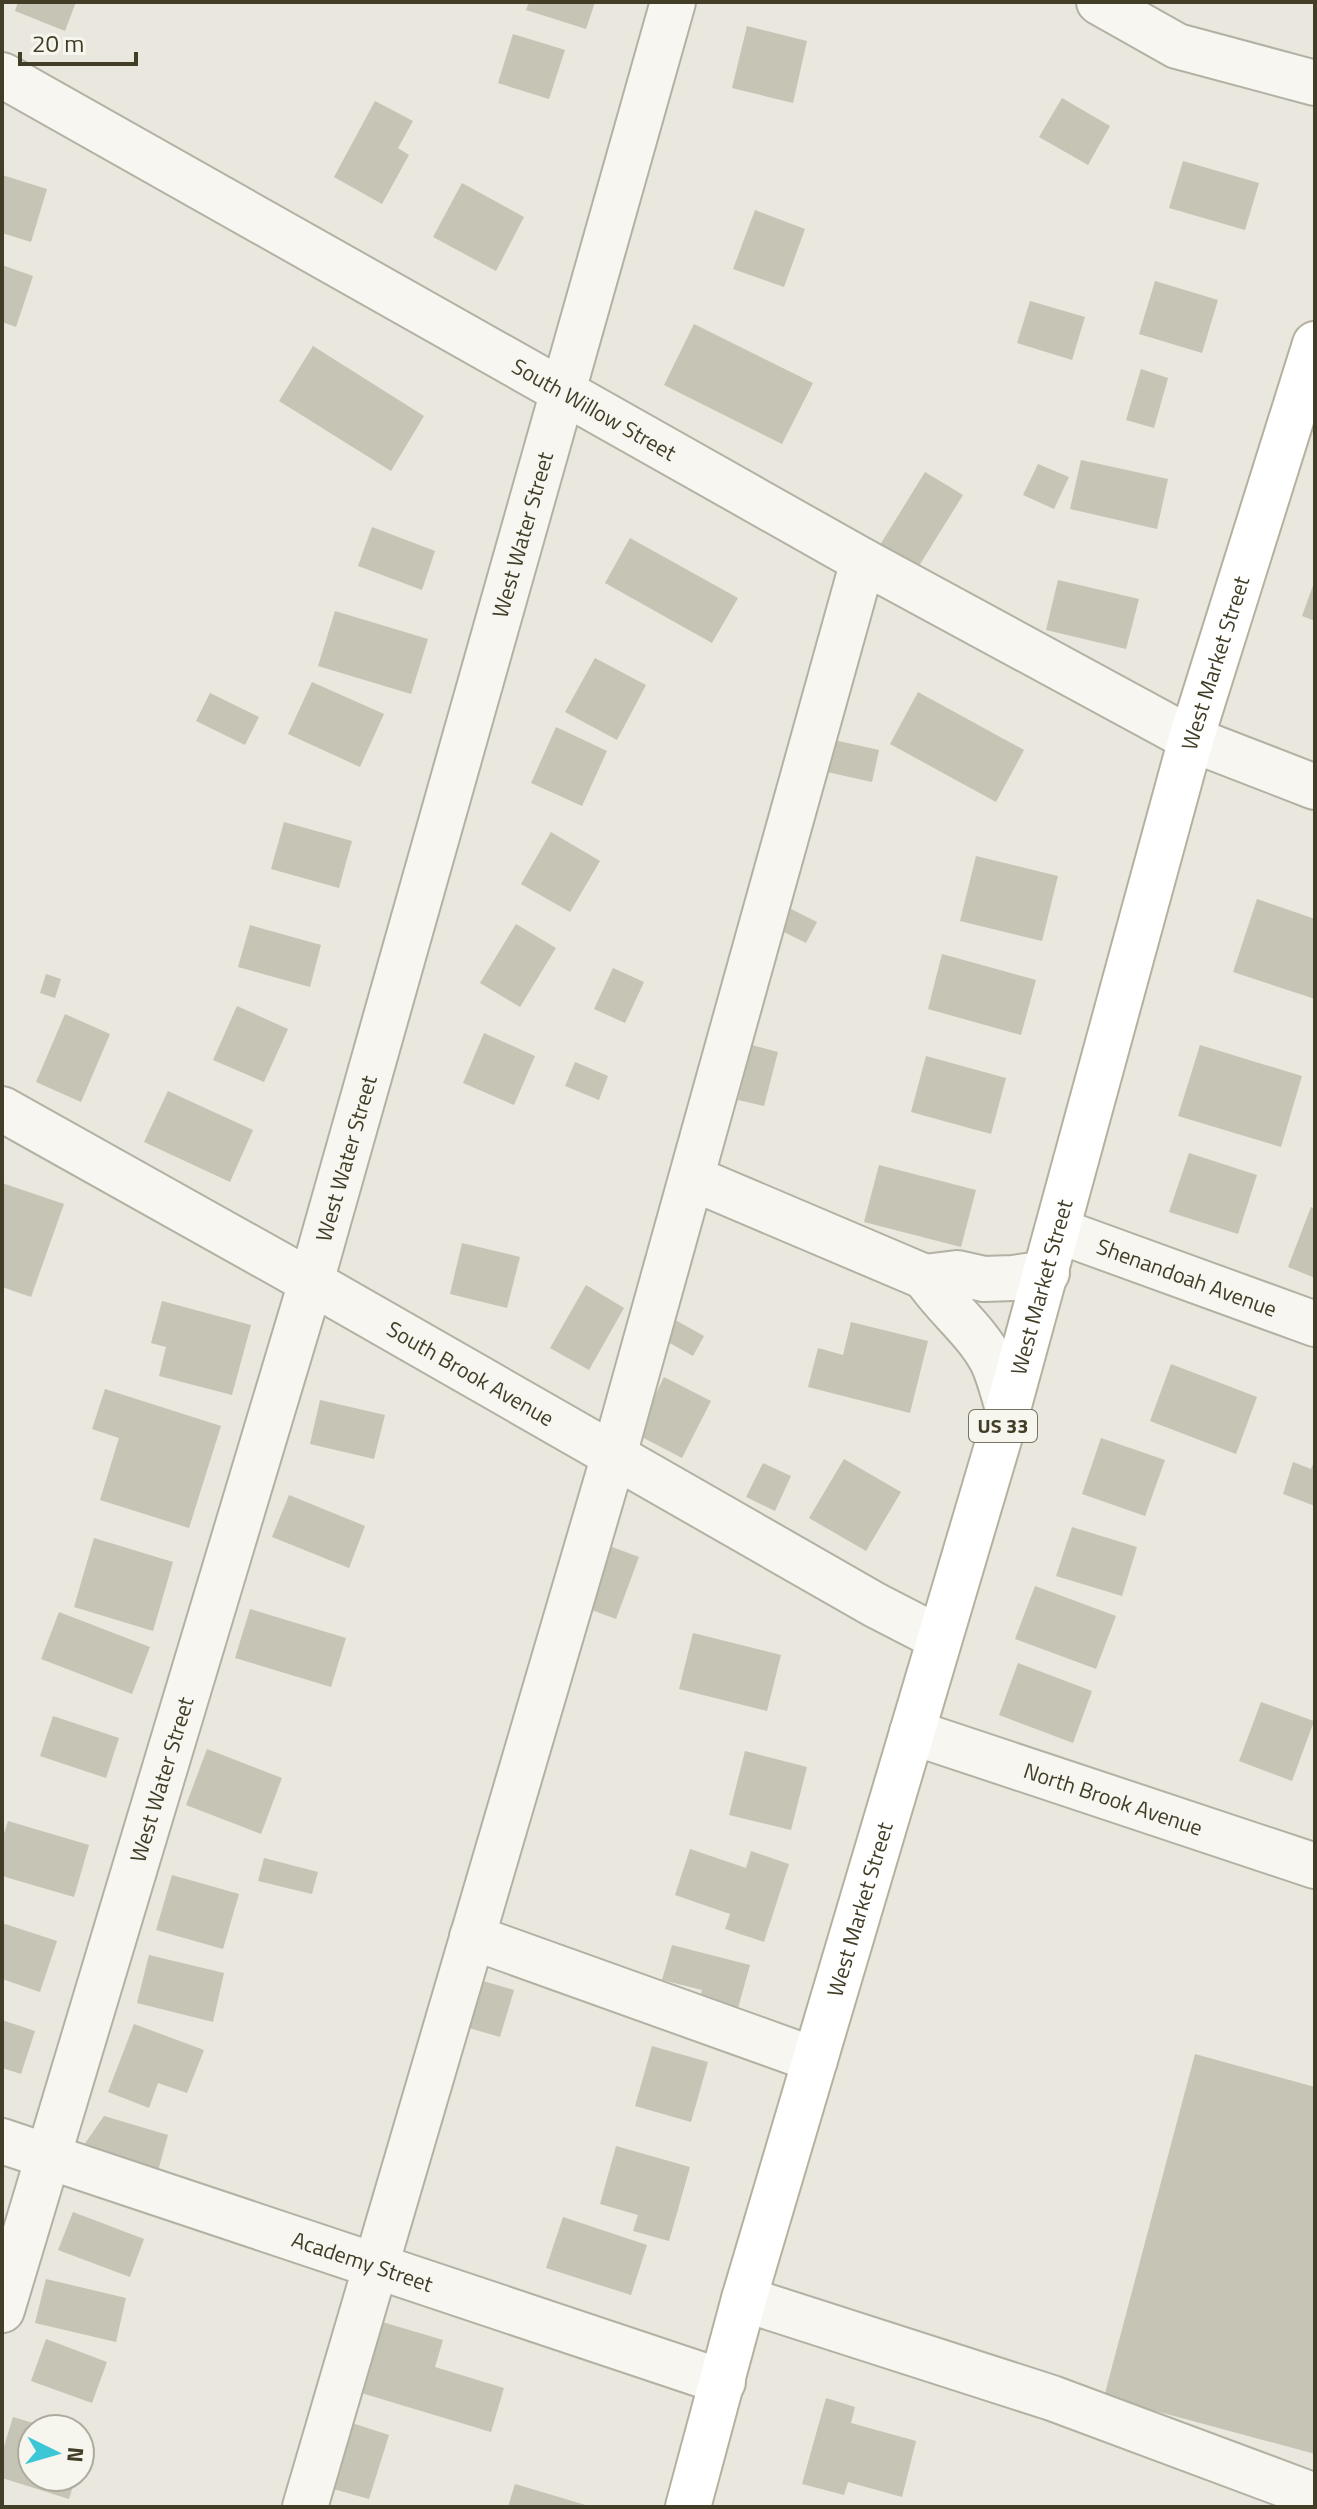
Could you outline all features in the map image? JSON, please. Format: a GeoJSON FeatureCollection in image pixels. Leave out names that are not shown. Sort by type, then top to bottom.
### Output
{"type":"FeatureCollection","features":[{"type":"Feature","properties":{"kind":"main road","name":"West Market Street"},"geometry":{"type":"LineString","coordinates":[[688,2507],[744,2299],[1059,1231],[1191,739],[1315,344]]}},
{"type":"Feature","properties":{"kind":"street","name":"West Water Street"},"geometry":{"type":"LineString","coordinates":[[2,2310],[311,1282],[673,2]]}},
{"type":"Feature","properties":{"kind":"street"},"geometry":{"type":"LineString","coordinates":[[1099,2],[1177,46],[1315,83]]}},
{"type":"Feature","properties":{"kind":"street","name":"South Willow Street"},"geometry":{"type":"LineString","coordinates":[[2,75],[863,561],[1191,739],[1315,787]]}},
{"type":"Feature","properties":{"kind":"street"},"geometry":{"type":"LineString","coordinates":[[305,2507],[614,1455],[863,561]]}},
{"type":"Feature","properties":{"kind":"street","name":"South Brook Avenue"},"geometry":{"type":"LineString","coordinates":[[2,1109],[875,1605],[939,1638]]}},
{"type":"Feature","properties":{"kind":"street"},"geometry":{"type":"LineString","coordinates":[[692,1178],[925,1277],[957,1273],[984,1279],[1047,1273]]}},
{"type":"Feature","properties":{"kind":"street","name":"Shenandoah Avenue"},"geometry":{"type":"LineString","coordinates":[[1059,1231],[1315,1324]]}},
{"type":"Feature","properties":{"kind":"street"},"geometry":{"type":"LineString","coordinates":[[925,1277],[992,1361],[1008,1409]]}},
{"type":"Feature","properties":{"kind":"street","name":"North Brook Avenue"},"geometry":{"type":"LineString","coordinates":[[912,1732],[1315,1866]]}},
{"type":"Feature","properties":{"kind":"street"},"geometry":{"type":"LineString","coordinates":[[472,1937],[815,2060]]}},
{"type":"Feature","properties":{"kind":"street","name":"Academy Street"},"geometry":{"type":"LineString","coordinates":[[2,2141],[723,2382]]}},
{"type":"Feature","properties":{"kind":"street"},"geometry":{"type":"LineString","coordinates":[[744,2299],[1052,2398],[1315,2496]]}},
{"type":"Feature","properties":{"kind":"building"},"geometry":{"type":"Polygon","coordinates":[[[18,2],[76,2],[65,31],[15,11],[18,2]]]}},
{"type":"Feature","properties":{"kind":"building"},"geometry":{"type":"Polygon","coordinates":[[[529,2],[595,2],[586,29],[526,10],[529,2]]]}},
{"type":"Feature","properties":{"kind":"building"},"geometry":{"type":"Polygon","coordinates":[[[747,26],[807,41],[793,103],[732,88],[747,26]]]}},
{"type":"Feature","properties":{"kind":"building"},"geometry":{"type":"Polygon","coordinates":[[[513,34],[565,50],[549,99],[498,83],[513,34]]]}},
{"type":"Feature","properties":{"kind":"building"},"geometry":{"type":"Polygon","coordinates":[[[1062,98],[1110,126],[1088,165],[1039,137],[1062,98]]]}},
{"type":"Feature","properties":{"kind":"building"},"geometry":{"type":"Polygon","coordinates":[[[375,101],[413,121],[398,148],[409,155],[382,204],[334,177],[375,101]]]}},
{"type":"Feature","properties":{"kind":"building"},"geometry":{"type":"Polygon","coordinates":[[[1183,161],[1259,183],[1245,230],[1169,208],[1183,161]]]}},
{"type":"Feature","properties":{"kind":"building"},"geometry":{"type":"Polygon","coordinates":[[[2,175],[47,189],[31,242],[2,233],[2,175]]]}},
{"type":"Feature","properties":{"kind":"building"},"geometry":{"type":"Polygon","coordinates":[[[462,183],[524,217],[496,271],[433,237],[462,183]]]}},
{"type":"Feature","properties":{"kind":"building"},"geometry":{"type":"Polygon","coordinates":[[[755,210],[805,229],[784,287],[733,269],[755,210]]]}},
{"type":"Feature","properties":{"kind":"building"},"geometry":{"type":"Polygon","coordinates":[[[2,265],[33,276],[16,327],[2,322],[2,265]]]}},
{"type":"Feature","properties":{"kind":"building"},"geometry":{"type":"Polygon","coordinates":[[[1155,281],[1218,300],[1202,353],[1139,334],[1155,281]]]}},
{"type":"Feature","properties":{"kind":"building"},"geometry":{"type":"Polygon","coordinates":[[[1030,301],[1085,317],[1072,360],[1017,343],[1030,301]]]}},
{"type":"Feature","properties":{"kind":"building"},"geometry":{"type":"Polygon","coordinates":[[[694,324],[813,383],[782,444],[664,385],[694,324]]]}},
{"type":"Feature","properties":{"kind":"building"},"geometry":{"type":"Polygon","coordinates":[[[313,346],[424,416],[391,471],[279,401],[313,346]]]}},
{"type":"Feature","properties":{"kind":"building"},"geometry":{"type":"Polygon","coordinates":[[[1141,369],[1168,378],[1154,428],[1126,420],[1141,369]]]}},
{"type":"Feature","properties":{"kind":"building"},"geometry":{"type":"Polygon","coordinates":[[[1081,460],[1168,479],[1157,529],[1070,509],[1081,460]]]}},
{"type":"Feature","properties":{"kind":"building"},"geometry":{"type":"Polygon","coordinates":[[[1038,464],[1069,477],[1054,509],[1023,495],[1038,464]]]}},
{"type":"Feature","properties":{"kind":"building"},"geometry":{"type":"Polygon","coordinates":[[[925,472],[963,495],[917,569],[880,545],[925,472]]]}},
{"type":"Feature","properties":{"kind":"building"},"geometry":{"type":"Polygon","coordinates":[[[372,527],[435,551],[422,590],[358,566],[372,527]]]}},
{"type":"Feature","properties":{"kind":"building"},"geometry":{"type":"Polygon","coordinates":[[[630,538],[738,598],[712,643],[605,583],[630,538]]]}},
{"type":"Feature","properties":{"kind":"building"},"geometry":{"type":"Polygon","coordinates":[[[1058,580],[1139,599],[1126,649],[1046,630],[1058,580]]]}},
{"type":"Feature","properties":{"kind":"building"},"geometry":{"type":"Polygon","coordinates":[[[1315,580],[1315,621],[1302,616],[1315,580]]]}},
{"type":"Feature","properties":{"kind":"building"},"geometry":{"type":"Polygon","coordinates":[[[335,611],[428,639],[411,694],[318,666],[335,611]]]}},
{"type":"Feature","properties":{"kind":"building"},"geometry":{"type":"Polygon","coordinates":[[[595,658],[646,685],[617,740],[565,712],[595,658]]]}},
{"type":"Feature","properties":{"kind":"building"},"geometry":{"type":"Polygon","coordinates":[[[312,682],[384,714],[360,767],[288,734],[312,682]]]}},
{"type":"Feature","properties":{"kind":"building"},"geometry":{"type":"Polygon","coordinates":[[[918,692],[1024,750],[996,802],[890,744],[918,692]]]}},
{"type":"Feature","properties":{"kind":"building"},"geometry":{"type":"Polygon","coordinates":[[[210,693],[259,717],[245,745],[196,721],[210,693]]]}},
{"type":"Feature","properties":{"kind":"building"},"geometry":{"type":"Polygon","coordinates":[[[556,727],[607,751],[582,806],[531,783],[556,727]]]}},
{"type":"Feature","properties":{"kind":"building"},"geometry":{"type":"Polygon","coordinates":[[[825,738],[879,750],[872,782],[818,770],[825,738]]]}},
{"type":"Feature","properties":{"kind":"building"},"geometry":{"type":"Polygon","coordinates":[[[284,822],[352,841],[339,888],[271,869],[284,822]]]}},
{"type":"Feature","properties":{"kind":"building"},"geometry":{"type":"Polygon","coordinates":[[[551,832],[600,861],[570,912],[521,884],[551,832]]]}},
{"type":"Feature","properties":{"kind":"building"},"geometry":{"type":"Polygon","coordinates":[[[976,856],[1058,876],[1042,941],[960,921],[976,856]]]}},
{"type":"Feature","properties":{"kind":"building"},"geometry":{"type":"Polygon","coordinates":[[[1257,899],[1315,919],[1315,999],[1233,972],[1257,899]]]}},
{"type":"Feature","properties":{"kind":"building"},"geometry":{"type":"Polygon","coordinates":[[[789,908],[817,922],[806,943],[778,929],[789,908]]]}},
{"type":"Feature","properties":{"kind":"building"},"geometry":{"type":"Polygon","coordinates":[[[516,924],[556,948],[520,1007],[480,983],[516,924]]]}},
{"type":"Feature","properties":{"kind":"building"},"geometry":{"type":"Polygon","coordinates":[[[250,925],[321,945],[310,987],[238,967],[250,925]]]}},
{"type":"Feature","properties":{"kind":"building"},"geometry":{"type":"Polygon","coordinates":[[[942,954],[1036,980],[1021,1035],[928,1009],[942,954]]]}},
{"type":"Feature","properties":{"kind":"building"},"geometry":{"type":"Polygon","coordinates":[[[613,968],[644,982],[625,1023],[594,1009],[613,968]]]}},
{"type":"Feature","properties":{"kind":"building"},"geometry":{"type":"Polygon","coordinates":[[[46,974],[61,979],[55,998],[40,993],[46,974]]]}},
{"type":"Feature","properties":{"kind":"building"},"geometry":{"type":"Polygon","coordinates":[[[237,1006],[288,1029],[264,1082],[213,1060],[237,1006]]]}},
{"type":"Feature","properties":{"kind":"building"},"geometry":{"type":"Polygon","coordinates":[[[65,1014],[110,1034],[81,1102],[36,1082],[65,1014]]]}},
{"type":"Feature","properties":{"kind":"building"},"geometry":{"type":"Polygon","coordinates":[[[484,1033],[535,1056],[514,1105],[463,1083],[484,1033]]]}},
{"type":"Feature","properties":{"kind":"building"},"geometry":{"type":"Polygon","coordinates":[[[752,1045],[778,1052],[764,1106],[738,1100],[752,1045]]]}},
{"type":"Feature","properties":{"kind":"building"},"geometry":{"type":"Polygon","coordinates":[[[1200,1045],[1302,1076],[1281,1147],[1178,1116],[1200,1045]]]}},
{"type":"Feature","properties":{"kind":"building"},"geometry":{"type":"Polygon","coordinates":[[[926,1056],[1006,1078],[991,1134],[911,1112],[926,1056]]]}},
{"type":"Feature","properties":{"kind":"building"},"geometry":{"type":"Polygon","coordinates":[[[575,1062],[608,1076],[599,1100],[565,1086],[575,1062]]]}},
{"type":"Feature","properties":{"kind":"building"},"geometry":{"type":"Polygon","coordinates":[[[168,1091],[253,1130],[230,1182],[144,1142],[168,1091]]]}},
{"type":"Feature","properties":{"kind":"building"},"geometry":{"type":"Polygon","coordinates":[[[1189,1153],[1257,1175],[1238,1234],[1169,1212],[1189,1153]]]}},
{"type":"Feature","properties":{"kind":"building"},"geometry":{"type":"Polygon","coordinates":[[[879,1165],[976,1190],[961,1247],[864,1222],[879,1165]]]}},
{"type":"Feature","properties":{"kind":"building"},"geometry":{"type":"Polygon","coordinates":[[[2,1183],[64,1204],[31,1297],[2,1287],[2,1183]]]}},
{"type":"Feature","properties":{"kind":"building"},"geometry":{"type":"Polygon","coordinates":[[[1311,1207],[1315,1209],[1315,1278],[1288,1267],[1311,1207]]]}},
{"type":"Feature","properties":{"kind":"building"},"geometry":{"type":"Polygon","coordinates":[[[462,1243],[520,1257],[507,1308],[450,1294],[462,1243]]]}},
{"type":"Feature","properties":{"kind":"building"},"geometry":{"type":"Polygon","coordinates":[[[586,1285],[624,1308],[589,1370],[550,1348],[586,1285]]]}},
{"type":"Feature","properties":{"kind":"building"},"geometry":{"type":"Polygon","coordinates":[[[162,1301],[251,1325],[232,1395],[159,1376],[166,1347],[151,1343],[162,1301]]]}},
{"type":"Feature","properties":{"kind":"building"},"geometry":{"type":"Polygon","coordinates":[[[670,1317],[704,1336],[693,1356],[659,1337],[670,1317]]]}},
{"type":"Feature","properties":{"kind":"building"},"geometry":{"type":"Polygon","coordinates":[[[851,1322],[928,1341],[910,1413],[808,1387],[818,1348],[843,1355],[851,1322]]]}},
{"type":"Feature","properties":{"kind":"building"},"geometry":{"type":"Polygon","coordinates":[[[1171,1364],[1257,1397],[1236,1454],[1150,1421],[1171,1364]]]}},
{"type":"Feature","properties":{"kind":"building"},"geometry":{"type":"Polygon","coordinates":[[[664,1377],[711,1401],[682,1458],[636,1434],[664,1377]]]}},
{"type":"Feature","properties":{"kind":"building"},"geometry":{"type":"Polygon","coordinates":[[[105,1389],[221,1426],[189,1528],[100,1500],[119,1438],[92,1429],[105,1389]]]}},
{"type":"Feature","properties":{"kind":"building"},"geometry":{"type":"Polygon","coordinates":[[[320,1400],[385,1415],[374,1459],[310,1444],[320,1400]]]}},
{"type":"Feature","properties":{"kind":"building"},"geometry":{"type":"Polygon","coordinates":[[[1101,1438],[1165,1460],[1145,1516],[1082,1494],[1101,1438]]]}},
{"type":"Feature","properties":{"kind":"building"},"geometry":{"type":"Polygon","coordinates":[[[844,1459],[901,1492],[866,1551],[809,1518],[844,1459]]]}},
{"type":"Feature","properties":{"kind":"building"},"geometry":{"type":"Polygon","coordinates":[[[1315,1459],[1315,1506],[1283,1494],[1293,1462],[1311,1469],[1315,1459]]]}},
{"type":"Feature","properties":{"kind":"building"},"geometry":{"type":"Polygon","coordinates":[[[763,1463],[791,1476],[775,1511],[746,1497],[763,1463]]]}},
{"type":"Feature","properties":{"kind":"building"},"geometry":{"type":"Polygon","coordinates":[[[289,1495],[365,1526],[349,1568],[272,1537],[289,1495]]]}},
{"type":"Feature","properties":{"kind":"building"},"geometry":{"type":"Polygon","coordinates":[[[1072,1527],[1137,1547],[1122,1596],[1056,1576],[1072,1527]]]}},
{"type":"Feature","properties":{"kind":"building"},"geometry":{"type":"Polygon","coordinates":[[[94,1538],[173,1562],[153,1631],[74,1607],[94,1538]]]}},
{"type":"Feature","properties":{"kind":"building"},"geometry":{"type":"Polygon","coordinates":[[[604,1544],[639,1557],[616,1619],[581,1606],[604,1544]]]}},
{"type":"Feature","properties":{"kind":"building"},"geometry":{"type":"Polygon","coordinates":[[[1035,1586],[1116,1616],[1096,1669],[1015,1639],[1035,1586]]]}},
{"type":"Feature","properties":{"kind":"building"},"geometry":{"type":"Polygon","coordinates":[[[250,1609],[346,1638],[331,1687],[235,1658],[250,1609]]]}},
{"type":"Feature","properties":{"kind":"building"},"geometry":{"type":"Polygon","coordinates":[[[59,1612],[150,1647],[132,1694],[41,1659],[59,1612]]]}},
{"type":"Feature","properties":{"kind":"building"},"geometry":{"type":"Polygon","coordinates":[[[693,1633],[781,1655],[767,1711],[679,1689],[693,1633]]]}},
{"type":"Feature","properties":{"kind":"building"},"geometry":{"type":"Polygon","coordinates":[[[1018,1663],[1092,1691],[1073,1743],[999,1715],[1018,1663]]]}},
{"type":"Feature","properties":{"kind":"building"},"geometry":{"type":"Polygon","coordinates":[[[1261,1702],[1314,1721],[1292,1781],[1239,1761],[1261,1702]]]}},
{"type":"Feature","properties":{"kind":"building"},"geometry":{"type":"Polygon","coordinates":[[[53,1716],[119,1738],[106,1778],[40,1756],[53,1716]]]}},
{"type":"Feature","properties":{"kind":"building"},"geometry":{"type":"Polygon","coordinates":[[[207,1749],[282,1778],[261,1834],[186,1805],[207,1749]]]}},
{"type":"Feature","properties":{"kind":"building"},"geometry":{"type":"Polygon","coordinates":[[[745,1751],[807,1767],[791,1830],[729,1815],[745,1751]]]}},
{"type":"Feature","properties":{"kind":"building"},"geometry":{"type":"Polygon","coordinates":[[[8,1821],[89,1845],[74,1897],[2,1876],[2,1840],[8,1821]]]}},
{"type":"Feature","properties":{"kind":"building"},"geometry":{"type":"Polygon","coordinates":[[[690,1849],[746,1868],[751,1851],[789,1864],[764,1942],[725,1929],[730,1914],[675,1895],[690,1849]]]}},
{"type":"Feature","properties":{"kind":"building"},"geometry":{"type":"Polygon","coordinates":[[[264,1858],[318,1872],[312,1894],[258,1881],[264,1858]]]}},
{"type":"Feature","properties":{"kind":"building"},"geometry":{"type":"Polygon","coordinates":[[[172,1875],[239,1894],[223,1949],[156,1930],[172,1875]]]}},
{"type":"Feature","properties":{"kind":"building"},"geometry":{"type":"Polygon","coordinates":[[[2,1923],[57,1941],[40,1992],[2,1979],[2,1923]]]}},
{"type":"Feature","properties":{"kind":"building"},"geometry":{"type":"Polygon","coordinates":[[[672,1945],[750,1965],[733,2026],[696,2015],[702,1990],[662,1980],[672,1945]]]}},
{"type":"Feature","properties":{"kind":"building"},"geometry":{"type":"Polygon","coordinates":[[[149,1955],[224,1973],[213,2022],[137,2003],[149,1955]]]}},
{"type":"Feature","properties":{"kind":"building"},"geometry":{"type":"Polygon","coordinates":[[[469,1977],[514,1990],[500,2037],[455,2024],[469,1977]]]}},
{"type":"Feature","properties":{"kind":"building"},"geometry":{"type":"Polygon","coordinates":[[[2,2020],[35,2031],[21,2074],[2,2068],[2,2020]]]}},
{"type":"Feature","properties":{"kind":"building"},"geometry":{"type":"Polygon","coordinates":[[[134,2024],[204,2050],[187,2093],[158,2083],[149,2108],[108,2092],[134,2024]]]}},
{"type":"Feature","properties":{"kind":"building"},"geometry":{"type":"Polygon","coordinates":[[[652,2046],[708,2062],[691,2122],[635,2106],[652,2046]]]}},
{"type":"Feature","properties":{"kind":"building"},"geometry":{"type":"Polygon","coordinates":[[[1195,2054],[1315,2087],[1315,2454],[1104,2397],[1195,2054]]]}},
{"type":"Feature","properties":{"kind":"building"},"geometry":{"type":"Polygon","coordinates":[[[104,2116],[168,2135],[156,2178],[77,2155],[104,2116]]]}},
{"type":"Feature","properties":{"kind":"building"},"geometry":{"type":"Polygon","coordinates":[[[616,2146],[690,2167],[669,2241],[633,2231],[638,2215],[600,2204],[616,2146]]]}},
{"type":"Feature","properties":{"kind":"building"},"geometry":{"type":"Polygon","coordinates":[[[73,2212],[144,2239],[130,2277],[58,2250],[73,2212]]]}},
{"type":"Feature","properties":{"kind":"building"},"geometry":{"type":"Polygon","coordinates":[[[563,2217],[647,2245],[631,2295],[546,2268],[563,2217]]]}},
{"type":"Feature","properties":{"kind":"building"},"geometry":{"type":"Polygon","coordinates":[[[46,2279],[126,2298],[116,2342],[35,2323],[46,2279]]]}},
{"type":"Feature","properties":{"kind":"building"},"geometry":{"type":"Polygon","coordinates":[[[379,2321],[443,2340],[435,2367],[504,2388],[491,2432],[358,2392],[379,2321]]]}},
{"type":"Feature","properties":{"kind":"building"},"geometry":{"type":"Polygon","coordinates":[[[46,2339],[107,2362],[92,2403],[31,2381],[46,2339]]]}},
{"type":"Feature","properties":{"kind":"building"},"geometry":{"type":"Polygon","coordinates":[[[826,2398],[855,2407],[851,2423],[916,2441],[902,2497],[848,2482],[844,2495],[802,2484],[826,2398]]]}},
{"type":"Feature","properties":{"kind":"building"},"geometry":{"type":"Polygon","coordinates":[[[13,2417],[16,2418],[16,2482],[2,2478],[2,2453],[13,2417]]]}},
{"type":"Feature","properties":{"kind":"building"},"geometry":{"type":"Polygon","coordinates":[[[346,2421],[389,2435],[369,2499],[326,2487],[346,2421]]]}},
{"type":"Feature","properties":{"kind":"building"},"geometry":{"type":"Polygon","coordinates":[[[515,2484],[589,2506],[589,2507],[508,2507],[515,2484]]]}},
{"type":"Feature","properties":{"kind":"building"},"geometry":{"type":"Polygon","coordinates":[[[50,2493],[71,2493],[69,2499],[50,2493]]]}}]}
